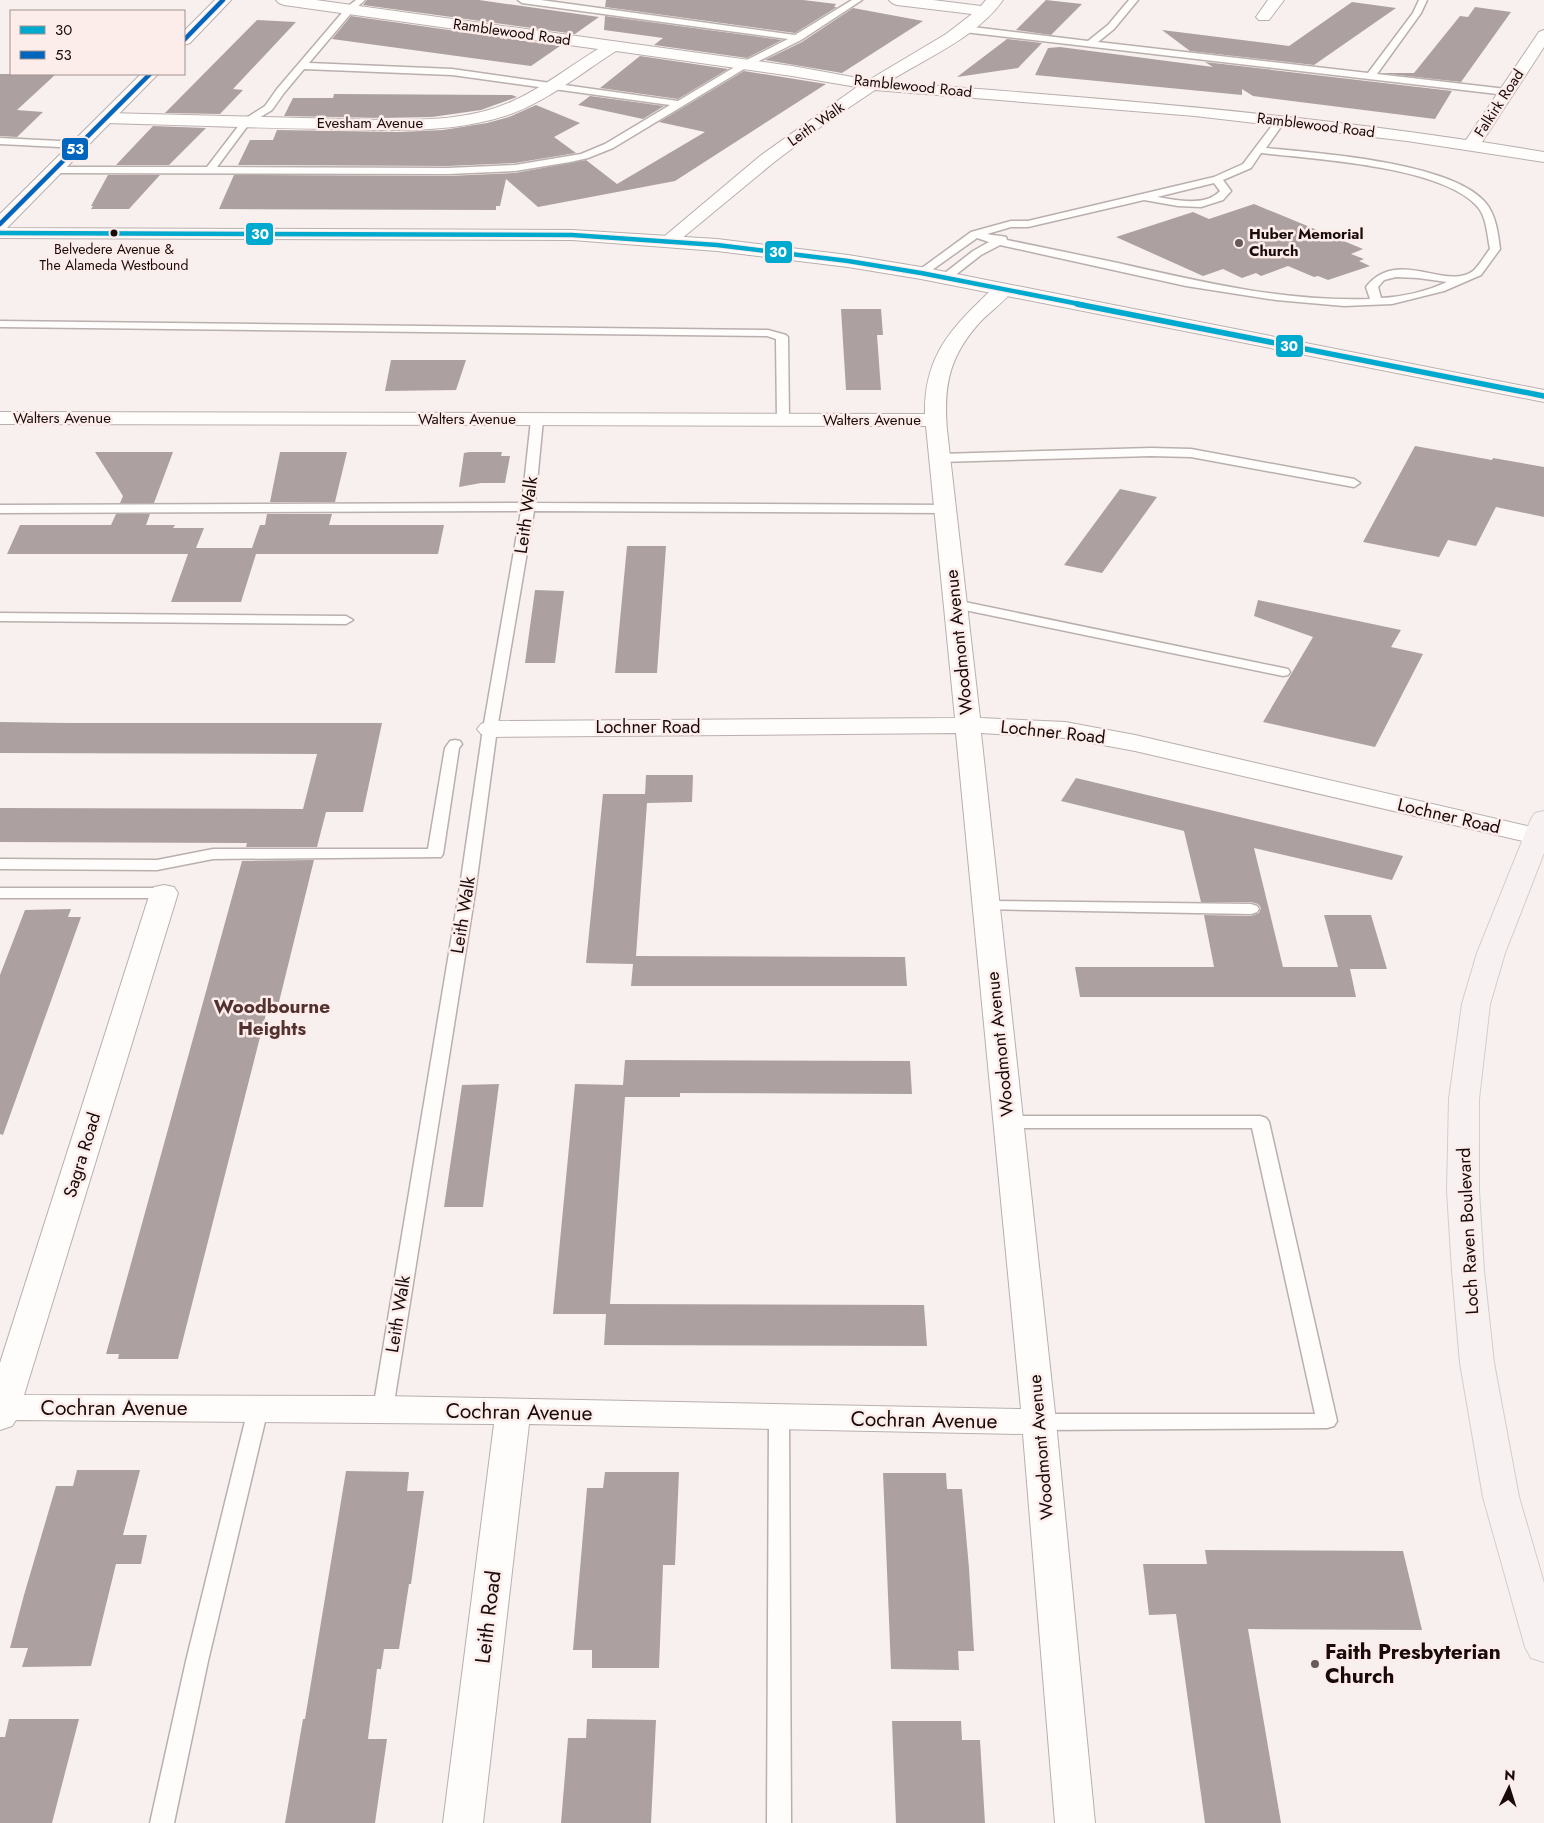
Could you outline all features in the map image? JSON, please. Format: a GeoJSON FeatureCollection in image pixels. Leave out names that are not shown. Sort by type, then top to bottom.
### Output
{"type":"FeatureCollection","features":[{"type":"Feature","properties":{"kind":"main road","name":"Loch Raven Boulevard"},"geometry":{"type":"LineString","coordinates":[[1542,831],[1491,953],[1476,1004],[1464,1099],[1463,1191],[1477,1363],[1501,1498],[1544,1647]]}},
{"type":"Feature","properties":{"kind":"street"},"geometry":{"type":"LineString","coordinates":[[185,39],[223,0]]}},
{"type":"Feature","properties":{"kind":"street","name":"Ramblewood Road"},"geometry":{"type":"LineString","coordinates":[[284,0],[355,5],[613,46],[824,76],[871,85],[1117,104],[1280,121],[1544,157]]}},
{"type":"Feature","properties":{"kind":"street"},"geometry":{"type":"LineString","coordinates":[[897,0],[990,6]]}},
{"type":"Feature","properties":{"kind":"street"},"geometry":{"type":"LineString","coordinates":[[1264,18],[1276,0]]}},
{"type":"Feature","properties":{"kind":"street","name":"Leith Walk"},"geometry":{"type":"LineString","coordinates":[[669,240],[760,163],[871,85],[932,51],[964,29],[990,6]]}},
{"type":"Feature","properties":{"kind":"street","name":"Falkirk Road"},"geometry":{"type":"LineString","coordinates":[[1471,146],[1544,35]]}},
{"type":"Feature","properties":{"kind":"street","name":"Evesham Avenue"},"geometry":{"type":"LineString","coordinates":[[107,118],[386,125],[461,121],[501,112],[530,99],[613,46]]}},
{"type":"Feature","properties":{"kind":"street"},"geometry":{"type":"LineString","coordinates":[[0,224],[149,75]]}},
{"type":"Feature","properties":{"kind":"street"},"geometry":{"type":"LineString","coordinates":[[0,233],[513,233],[669,240],[787,253],[921,273],[1544,396]]}},
{"type":"Feature","properties":{"kind":"street","name":"Woodmont Avenue"},"geometry":{"type":"LineString","coordinates":[[1003,290],[964,329],[948,352],[938,374],[934,392],[934,420],[946,508],[1039,1422],[1075,1823]]}},
{"type":"Feature","properties":{"kind":"street","name":"Walters Avenue"},"geometry":{"type":"LineString","coordinates":[[0,418],[934,420]]}},
{"type":"Feature","properties":{"kind":"street","name":"Lochner Road"},"geometry":{"type":"LineString","coordinates":[[490,729],[968,725],[1065,730],[1095,734],[1542,831]]}},
{"type":"Feature","properties":{"kind":"street","name":"Sagra Road"},"geometry":{"type":"LineString","coordinates":[[1,1410],[164,893]]}},
{"type":"Feature","properties":{"kind":"street","name":"Cochran Avenue"},"geometry":{"type":"LineString","coordinates":[[1,1410],[383,1409],[1039,1422]]}},
{"type":"Feature","properties":{"kind":"street","name":"Leith Road"},"geometry":{"type":"LineString","coordinates":[[463,1823],[514,1411]]}},
{"type":"Feature","properties":{"kind":"lane"},"geometry":{"type":"LineString","coordinates":[[522,0],[798,38]]}},
{"type":"Feature","properties":{"kind":"lane"},"geometry":{"type":"LineString","coordinates":[[55,170],[448,171],[515,168],[549,164],[584,156],[609,146],[746,64],[798,38],[858,0]]}},
{"type":"Feature","properties":{"kind":"lane"},"geometry":{"type":"LineString","coordinates":[[1090,44],[1111,27],[1134,0]]}},
{"type":"Feature","properties":{"kind":"lane"},"geometry":{"type":"LineString","coordinates":[[1370,77],[1418,14],[1423,0]]}},
{"type":"Feature","properties":{"kind":"lane"},"geometry":{"type":"LineString","coordinates":[[210,170],[246,122],[269,108],[280,91],[355,5]]}},
{"type":"Feature","properties":{"kind":"lane"},"geometry":{"type":"LineString","coordinates":[[964,29],[1506,92]]}},
{"type":"Feature","properties":{"kind":"lane"},"geometry":{"type":"LineString","coordinates":[[302,66],[452,72],[680,104]]}},
{"type":"Feature","properties":{"kind":"lane"},"geometry":{"type":"LineString","coordinates":[[921,273],[975,234],[1011,224],[1028,224],[1143,197],[1217,178],[1247,166],[1280,121]]}},
{"type":"Feature","properties":{"kind":"lane"},"geometry":{"type":"LineString","coordinates":[[0,141],[79,145]]}},
{"type":"Feature","properties":{"kind":"lane"},"geometry":{"type":"LineString","coordinates":[[975,234],[998,242],[1195,284],[1276,297],[1344,303],[1392,301],[1430,292],[1477,273],[1495,249],[1490,221],[1478,201],[1448,183],[1402,170],[1338,159],[1259,150]]}},
{"type":"Feature","properties":{"kind":"lane"},"geometry":{"type":"LineString","coordinates":[[1143,197],[1178,204],[1206,203],[1222,198],[1226,191],[1217,178]]}},
{"type":"Feature","properties":{"kind":"lane"},"geometry":{"type":"LineString","coordinates":[[946,278],[965,262],[1028,224]]}},
{"type":"Feature","properties":{"kind":"lane"},"geometry":{"type":"LineString","coordinates":[[1376,301],[1372,287],[1381,277],[1400,274],[1433,275],[1458,281]]}},
{"type":"Feature","properties":{"kind":"lane"},"geometry":{"type":"LineString","coordinates":[[0,324],[768,333],[782,337],[783,420]]}},
{"type":"Feature","properties":{"kind":"lane","name":"Leith Walk"},"geometry":{"type":"LineString","coordinates":[[383,1409],[465,902],[490,729],[528,507],[537,420]]}},
{"type":"Feature","properties":{"kind":"lane"},"geometry":{"type":"LineString","coordinates":[[940,458],[1151,452],[1191,453],[1354,483]]}},
{"type":"Feature","properties":{"kind":"lane"},"geometry":{"type":"LineString","coordinates":[[0,509],[946,508]]}},
{"type":"Feature","properties":{"kind":"lane"},"geometry":{"type":"LineString","coordinates":[[955,604],[1283,672]]}},
{"type":"Feature","properties":{"kind":"lane"},"geometry":{"type":"LineString","coordinates":[[0,618],[346,620]]}},
{"type":"Feature","properties":{"kind":"lane"},"geometry":{"type":"LineString","coordinates":[[0,864],[157,865],[213,854],[435,854],[452,748],[455,744]]}},
{"type":"Feature","properties":{"kind":"lane"},"geometry":{"type":"LineString","coordinates":[[0,893],[164,893]]}},
{"type":"Feature","properties":{"kind":"lane"},"geometry":{"type":"LineString","coordinates":[[986,906],[1251,908]]}},
{"type":"Feature","properties":{"kind":"lane"},"geometry":{"type":"LineString","coordinates":[[1008,1122],[1260,1122],[1327,1421],[1039,1422]]}},
{"type":"Feature","properties":{"kind":"lane"},"geometry":{"type":"LineString","coordinates":[[162,1823],[197,1661],[258,1409]]}},
{"type":"Feature","properties":{"kind":"lane"},"geometry":{"type":"LineString","coordinates":[[779,1417],[779,1823]]}},
{"type":"Feature","properties":{"kind":"building"},"geometry":{"type":"Polygon","coordinates":[[[367,0],[479,0],[599,17],[575,34],[363,5],[367,0]]]}},
{"type":"Feature","properties":{"kind":"building"},"geometry":{"type":"Polygon","coordinates":[[[606,0],[803,0],[836,4],[834,7],[837,7],[795,33],[605,7],[606,0]]]}},
{"type":"Feature","properties":{"kind":"building"},"geometry":{"type":"Polygon","coordinates":[[[1046,0],[1082,4],[1051,35],[1016,30],[1046,0]]]}},
{"type":"Feature","properties":{"kind":"building"},"geometry":{"type":"Polygon","coordinates":[[[1352,2],[1396,8],[1314,65],[1190,51],[1162,30],[1289,46],[1352,2]]]}},
{"type":"Feature","properties":{"kind":"building"},"geometry":{"type":"Polygon","coordinates":[[[1475,7],[1511,12],[1461,82],[1380,73],[1414,73],[1460,16],[1468,17],[1475,7]]]}},
{"type":"Feature","properties":{"kind":"building"},"geometry":{"type":"Polygon","coordinates":[[[853,8],[923,21],[842,73],[765,60],[802,42],[853,8]]]}},
{"type":"Feature","properties":{"kind":"building"},"geometry":{"type":"Polygon","coordinates":[[[351,16],[560,46],[531,66],[332,39],[351,16]]]}},
{"type":"Feature","properties":{"kind":"building"},"geometry":{"type":"Polygon","coordinates":[[[605,16],[782,40],[747,58],[654,45],[663,38],[604,30],[605,16]]]}},
{"type":"Feature","properties":{"kind":"building"},"geometry":{"type":"Polygon","coordinates":[[[257,20],[296,22],[233,89],[243,90],[220,114],[165,113],[257,20]]]}},
{"type":"Feature","properties":{"kind":"building"},"geometry":{"type":"Polygon","coordinates":[[[1007,39],[1042,43],[1018,68],[957,77],[1007,39]]]}},
{"type":"Feature","properties":{"kind":"building"},"geometry":{"type":"Polygon","coordinates":[[[1060,47],[1213,67],[1205,62],[1452,91],[1435,119],[1253,96],[1242,89],[1242,95],[1035,75],[1048,48],[1060,47]]]}},
{"type":"Feature","properties":{"kind":"building"},"geometry":{"type":"Polygon","coordinates":[[[640,56],[728,69],[678,99],[600,88],[640,56]]]}},
{"type":"Feature","properties":{"kind":"building"},"geometry":{"type":"Polygon","coordinates":[[[744,71],[826,84],[675,181],[538,207],[506,179],[500,206],[496,206],[496,210],[219,209],[234,175],[448,176],[515,173],[586,160],[617,184],[705,132],[659,122],[744,71]]]}},
{"type":"Feature","properties":{"kind":"building"},"geometry":{"type":"Polygon","coordinates":[[[0,74],[55,75],[17,110],[43,112],[17,137],[0,136],[0,74]]]}},
{"type":"Feature","properties":{"kind":"building"},"geometry":{"type":"Polygon","coordinates":[[[334,94],[512,95],[517,97],[481,110],[432,117],[284,116],[293,98],[333,98],[334,94]]]}},
{"type":"Feature","properties":{"kind":"building"},"geometry":{"type":"Polygon","coordinates":[[[590,96],[664,106],[643,119],[578,105],[590,96]]]}},
{"type":"Feature","properties":{"kind":"building"},"geometry":{"type":"Polygon","coordinates":[[[536,105],[580,123],[554,137],[576,153],[515,163],[448,166],[238,165],[250,140],[273,140],[277,130],[398,132],[443,130],[487,123],[509,117],[536,105]]]}},
{"type":"Feature","properties":{"kind":"building"},"geometry":{"type":"Polygon","coordinates":[[[153,126],[206,128],[169,165],[116,165],[153,126]]]}},
{"type":"Feature","properties":{"kind":"building"},"geometry":{"type":"Polygon","coordinates":[[[108,175],[160,175],[129,209],[91,209],[108,175]]]}},
{"type":"Feature","properties":{"kind":"building","name":"Huber Memorial Church"},"geometry":{"type":"Polygon","coordinates":[[[1254,204],[1363,249],[1351,254],[1364,259],[1359,261],[1370,266],[1328,280],[1318,276],[1314,277],[1288,266],[1261,276],[1256,273],[1242,278],[1223,269],[1203,276],[1116,237],[1193,212],[1209,219],[1254,204]]]}},
{"type":"Feature","properties":{"kind":"building"},"geometry":{"type":"Polygon","coordinates":[[[841,309],[881,309],[883,335],[877,335],[881,390],[846,390],[841,309]]]}},
{"type":"Feature","properties":{"kind":"building"},"geometry":{"type":"Polygon","coordinates":[[[391,360],[466,360],[456,390],[385,391],[391,360]]]}},
{"type":"Feature","properties":{"kind":"building"},"geometry":{"type":"Polygon","coordinates":[[[1415,446],[1544,467],[1544,517],[1496,507],[1476,546],[1448,540],[1439,557],[1363,542],[1415,446]]]}},
{"type":"Feature","properties":{"kind":"building"},"geometry":{"type":"Polygon","coordinates":[[[95,452],[173,452],[154,503],[120,503],[123,496],[95,452]]]}},
{"type":"Feature","properties":{"kind":"building"},"geometry":{"type":"Polygon","coordinates":[[[280,452],[347,452],[335,502],[270,502],[280,452]]]}},
{"type":"Feature","properties":{"kind":"building"},"geometry":{"type":"Polygon","coordinates":[[[502,452],[501,456],[510,456],[505,483],[481,483],[459,487],[464,453],[502,452]]]}},
{"type":"Feature","properties":{"kind":"building"},"geometry":{"type":"Polygon","coordinates":[[[1120,489],[1157,497],[1102,573],[1064,565],[1120,489]]]}},
{"type":"Feature","properties":{"kind":"building"},"geometry":{"type":"Polygon","coordinates":[[[116,514],[150,514],[146,525],[175,525],[173,528],[204,528],[196,548],[252,548],[260,525],[265,525],[267,514],[332,514],[329,525],[444,525],[438,554],[256,554],[241,602],[171,602],[188,554],[7,554],[20,525],[111,525],[116,514]]]}},
{"type":"Feature","properties":{"kind":"building"},"geometry":{"type":"Polygon","coordinates":[[[627,546],[666,546],[657,673],[615,673],[627,546]]]}},
{"type":"Feature","properties":{"kind":"building"},"geometry":{"type":"Polygon","coordinates":[[[535,590],[564,591],[555,663],[525,663],[535,590]]]}},
{"type":"Feature","properties":{"kind":"building"},"geometry":{"type":"Polygon","coordinates":[[[1258,600],[1401,630],[1391,647],[1423,654],[1375,747],[1263,722],[1313,637],[1254,616],[1258,600]]]}},
{"type":"Feature","properties":{"kind":"building"},"geometry":{"type":"Polygon","coordinates":[[[0,722],[382,723],[363,812],[326,812],[317,847],[246,847],[247,843],[0,842],[0,808],[303,809],[317,754],[0,753],[0,722]]]}},
{"type":"Feature","properties":{"kind":"building"},"geometry":{"type":"Polygon","coordinates":[[[646,775],[693,775],[692,802],[647,803],[636,956],[905,957],[907,986],[631,986],[633,964],[586,963],[603,794],[645,794],[646,775]]]}},
{"type":"Feature","properties":{"kind":"building"},"geometry":{"type":"Polygon","coordinates":[[[1076,778],[1403,856],[1392,880],[1254,848],[1283,967],[1338,967],[1324,915],[1371,915],[1387,969],[1350,969],[1356,997],[1080,997],[1075,967],[1214,967],[1204,915],[1251,916],[1259,913],[1261,908],[1258,904],[1251,902],[1201,902],[1184,831],[1061,801],[1076,778]]]}},
{"type":"Feature","properties":{"kind":"building"},"geometry":{"type":"Polygon","coordinates":[[[314,860],[279,1002],[269,1002],[178,1359],[118,1359],[119,1354],[106,1354],[242,861],[314,860]]]}},
{"type":"Feature","properties":{"kind":"building"},"geometry":{"type":"Polygon","coordinates":[[[71,909],[68,917],[81,917],[3,1135],[0,1134],[0,975],[25,910],[71,909]]]}},
{"type":"Feature","properties":{"kind":"building"},"geometry":{"type":"Polygon","coordinates":[[[625,1060],[910,1061],[912,1094],[680,1093],[680,1097],[625,1097],[610,1304],[924,1305],[927,1346],[604,1345],[606,1314],[553,1314],[575,1084],[623,1085],[625,1060]]]}},
{"type":"Feature","properties":{"kind":"building"},"geometry":{"type":"Polygon","coordinates":[[[499,1084],[483,1207],[444,1207],[462,1085],[499,1084]]]}},
{"type":"Feature","properties":{"kind":"building"},"geometry":{"type":"Polygon","coordinates":[[[77,1470],[140,1470],[123,1535],[147,1535],[141,1564],[116,1564],[91,1666],[22,1667],[28,1648],[10,1648],[24,1595],[56,1486],[73,1486],[77,1470]]]}},
{"type":"Feature","properties":{"kind":"building"},"geometry":{"type":"Polygon","coordinates":[[[346,1471],[409,1472],[407,1491],[424,1491],[411,1584],[409,1584],[399,1649],[384,1649],[381,1669],[377,1669],[368,1739],[387,1739],[375,1823],[285,1823],[303,1719],[305,1719],[346,1471]]]}},
{"type":"Feature","properties":{"kind":"building"},"geometry":{"type":"Polygon","coordinates":[[[605,1472],[679,1472],[675,1565],[663,1565],[659,1668],[592,1668],[592,1650],[573,1650],[587,1488],[603,1488],[605,1472]]]}},
{"type":"Feature","properties":{"kind":"building"},"geometry":{"type":"Polygon","coordinates":[[[883,1473],[946,1473],[947,1489],[962,1489],[974,1651],[958,1651],[959,1670],[891,1669],[883,1473]]]}},
{"type":"Feature","properties":{"kind":"building"},"geometry":{"type":"Polygon","coordinates":[[[1205,1550],[1403,1551],[1422,1630],[1248,1629],[1281,1823],[1205,1823],[1176,1614],[1149,1615],[1143,1564],[1207,1564],[1205,1550]]]}},
{"type":"Feature","properties":{"kind":"building"},"geometry":{"type":"Polygon","coordinates":[[[9,1719],[79,1719],[52,1823],[0,1823],[0,1737],[5,1737],[9,1719]]]}},
{"type":"Feature","properties":{"kind":"building"},"geometry":{"type":"Polygon","coordinates":[[[587,1719],[656,1720],[651,1823],[561,1823],[568,1738],[586,1738],[587,1719]]]}},
{"type":"Feature","properties":{"kind":"building"},"geometry":{"type":"Polygon","coordinates":[[[892,1721],[961,1721],[962,1740],[980,1740],[985,1823],[896,1823],[892,1721]]]}},
{"type":"Feature","properties":{"kind":"transit line","name":"53"},"geometry":{"type":"LineString","coordinates":[[185,39],[223,0]]}},
{"type":"Feature","properties":{"kind":"transit line","name":"53"},"geometry":{"type":"LineString","coordinates":[[0,224],[149,75]]}},
{"type":"Feature","properties":{"kind":"transit line","name":"30"},"geometry":{"type":"LineString","coordinates":[[0,233],[572,235],[717,245],[848,261],[921,273],[1544,396]]}},
{"type":"Feature","properties":{"kind":"place","name":"Belvedere Avenue & The Alameda Westbound"},"geometry":{"type":"Point","coordinates":[114,233]}},
{"type":"Feature","properties":{"kind":"place","name":"Huber Memorial Church"},"geometry":{"type":"Point","coordinates":[1239,243]}},
{"type":"Feature","properties":{"kind":"place","name":"Faith Presbyterian Church"},"geometry":{"type":"Point","coordinates":[1315,1664]}},
{"type":"Feature","properties":{"kind":"district","name":"Woodbourne Heights"},"geometry":{"type":"Point","coordinates":[272,1017]}}]}
